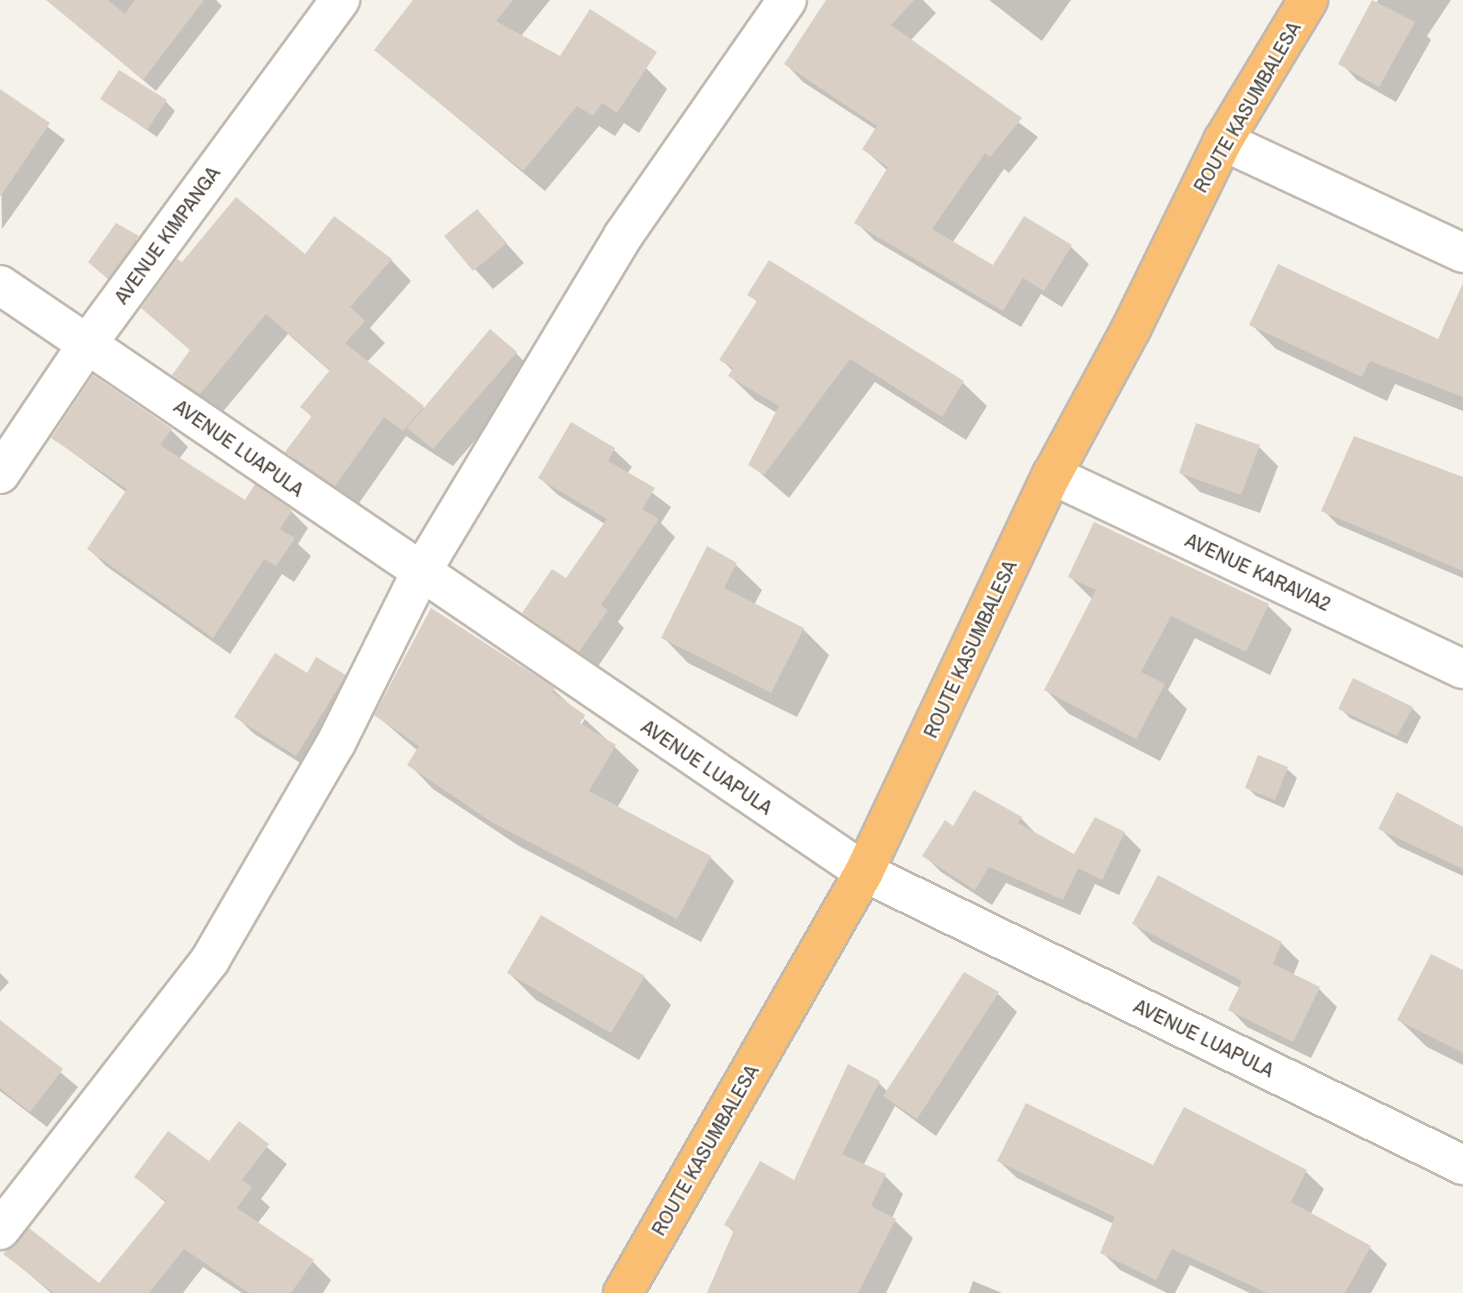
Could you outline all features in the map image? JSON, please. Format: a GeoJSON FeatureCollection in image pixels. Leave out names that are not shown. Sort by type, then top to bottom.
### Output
{"type":"FeatureCollection","features":[{"type":"Feature","properties":{"kind":"highway","name":"ROUTE KASUMBALESA"},"geometry":{"type":"LineString","coordinates":[[623,1293],[864,872],[1052,475],[1131,330],[1223,141],[1308,0]]}},
{"type":"Feature","properties":{"kind":"street","name":"AVENUE KIMPANGA"},"geometry":{"type":"LineString","coordinates":[[0,474],[88,343],[340,0]]}},
{"type":"Feature","properties":{"kind":"street"},"geometry":{"type":"LineString","coordinates":[[0,1230],[210,960],[336,743],[420,574],[623,236],[787,0]]}},
{"type":"Feature","properties":{"kind":"street"},"geometry":{"type":"LineString","coordinates":[[1223,141],[1463,253]]}},
{"type":"Feature","properties":{"kind":"street","name":"AVENUE LUAPULA"},"geometry":{"type":"LineString","coordinates":[[0,285],[88,343],[420,574],[864,872],[1463,1165]]}},
{"type":"Feature","properties":{"kind":"street","name":"AVENUE KARAVIA2"},"geometry":{"type":"LineString","coordinates":[[1052,475],[1463,669]]}},
{"type":"Feature","properties":{"kind":"building"},"geometry":{"type":"Polygon","coordinates":[[[46,0],[108,0],[125,14],[135,0],[204,0],[143,80],[46,0]]]}},
{"type":"Feature","properties":{"kind":"building"},"geometry":{"type":"Polygon","coordinates":[[[413,0],[513,0],[496,21],[560,56],[590,9],[657,52],[617,113],[602,103],[593,116],[577,106],[523,171],[374,50],[413,0]]]}},
{"type":"Feature","properties":{"kind":"building"},"geometry":{"type":"Polygon","coordinates":[[[826,0],[914,0],[891,25],[1022,118],[990,157],[985,153],[932,229],[993,265],[1024,216],[1072,245],[1044,291],[1023,278],[1003,311],[854,223],[888,167],[862,149],[877,126],[784,64],[826,0]]]}},
{"type":"Feature","properties":{"kind":"building"},"geometry":{"type":"Polygon","coordinates":[[[1372,0],[1415,22],[1379,87],[1338,64],[1372,0]]]}},
{"type":"Feature","properties":{"kind":"building"},"geometry":{"type":"Polygon","coordinates":[[[119,70],[167,100],[147,130],[100,99],[119,70]]]}},
{"type":"Feature","properties":{"kind":"building"},"geometry":{"type":"Polygon","coordinates":[[[0,89],[50,123],[0,197],[0,89]]]}},
{"type":"Feature","properties":{"kind":"building"},"geometry":{"type":"Polygon","coordinates":[[[236,197],[305,254],[334,216],[392,259],[350,307],[365,321],[345,343],[424,406],[403,431],[384,417],[335,486],[285,452],[312,416],[300,407],[330,370],[266,314],[200,394],[172,375],[190,350],[141,308],[177,259],[182,262],[236,197]]]}},
{"type":"Feature","properties":{"kind":"building"},"geometry":{"type":"Polygon","coordinates":[[[477,209],[507,243],[473,271],[444,236],[477,209]]]}},
{"type":"Feature","properties":{"kind":"building"},"geometry":{"type":"Polygon","coordinates":[[[116,223],[139,236],[108,279],[88,262],[116,223]]]}},
{"type":"Feature","properties":{"kind":"building"},"geometry":{"type":"Polygon","coordinates":[[[769,260],[964,381],[942,417],[850,359],[764,475],[748,465],[779,406],[728,376],[733,368],[719,360],[757,301],[747,295],[769,260]]]}},
{"type":"Feature","properties":{"kind":"building"},"geometry":{"type":"Polygon","coordinates":[[[1278,264],[1438,339],[1463,283],[1463,397],[1370,361],[1362,377],[1249,325],[1278,264]]]}},
{"type":"Feature","properties":{"kind":"building"},"geometry":{"type":"Polygon","coordinates":[[[490,329],[517,352],[433,449],[407,428],[490,329]]]}},
{"type":"Feature","properties":{"kind":"building"},"geometry":{"type":"Polygon","coordinates":[[[93,375],[172,429],[160,445],[245,500],[255,484],[292,510],[280,529],[295,538],[276,566],[264,559],[213,638],[87,549],[127,489],[51,438],[93,375]]]}},
{"type":"Feature","properties":{"kind":"building"},"geometry":{"type":"Polygon","coordinates":[[[571,422],[615,448],[608,461],[655,488],[642,509],[659,519],[601,605],[608,610],[579,652],[522,613],[552,569],[566,578],[607,519],[538,478],[571,422]]]}},
{"type":"Feature","properties":{"kind":"building"},"geometry":{"type":"Polygon","coordinates":[[[1196,423],[1260,445],[1241,495],[1179,473],[1196,423]]]}},
{"type":"Feature","properties":{"kind":"building"},"geometry":{"type":"Polygon","coordinates":[[[1354,436],[1463,477],[1463,571],[1321,511],[1354,436]]]}},
{"type":"Feature","properties":{"kind":"building"},"geometry":{"type":"Polygon","coordinates":[[[1094,522],[1269,604],[1246,652],[1171,616],[1141,672],[1165,684],[1136,739],[1044,690],[1096,590],[1068,577],[1094,522]]]}},
{"type":"Feature","properties":{"kind":"building"},"geometry":{"type":"Polygon","coordinates":[[[707,546],[737,563],[724,588],[804,628],[771,693],[661,638],[707,546]]]}},
{"type":"Feature","properties":{"kind":"building"},"geometry":{"type":"Polygon","coordinates":[[[431,608],[555,688],[552,692],[585,715],[580,723],[616,745],[589,791],[711,856],[677,919],[493,823],[407,765],[419,746],[374,715],[431,608]]]}},
{"type":"Feature","properties":{"kind":"building"},"geometry":{"type":"Polygon","coordinates":[[[275,653],[307,673],[316,657],[346,675],[296,756],[234,717],[275,653]]]}},
{"type":"Feature","properties":{"kind":"building"},"geometry":{"type":"Polygon","coordinates":[[[1353,678],[1413,707],[1397,736],[1338,709],[1353,678]]]}},
{"type":"Feature","properties":{"kind":"building"},"geometry":{"type":"Polygon","coordinates":[[[1258,755],[1288,767],[1275,800],[1245,788],[1258,755]]]}},
{"type":"Feature","properties":{"kind":"building"},"geometry":{"type":"Polygon","coordinates":[[[974,790],[1022,817],[1018,823],[1074,854],[1095,817],[1125,832],[1102,880],[1078,868],[1063,900],[989,867],[975,890],[922,856],[945,820],[953,826],[974,790]]]}},
{"type":"Feature","properties":{"kind":"building"},"geometry":{"type":"Polygon","coordinates":[[[1397,792],[1463,827],[1463,869],[1378,829],[1397,792]]]}},
{"type":"Feature","properties":{"kind":"building"},"geometry":{"type":"Polygon","coordinates":[[[1158,875],[1282,942],[1273,964],[1320,987],[1293,1042],[1228,1010],[1242,981],[1132,924],[1158,875]]]}},
{"type":"Feature","properties":{"kind":"building"},"geometry":{"type":"Polygon","coordinates":[[[541,915],[645,976],[611,1033],[507,973],[541,915]]]}},
{"type":"Feature","properties":{"kind":"building"},"geometry":{"type":"Polygon","coordinates":[[[1431,954],[1463,970],[1463,1053],[1397,1020],[1431,954]]]}},
{"type":"Feature","properties":{"kind":"building"},"geometry":{"type":"Polygon","coordinates":[[[964,972],[999,992],[917,1119],[883,1096],[964,972]]]}},
{"type":"Feature","properties":{"kind":"building"},"geometry":{"type":"Polygon","coordinates":[[[0,1020],[63,1069],[30,1112],[0,1088],[0,1020]]]}},
{"type":"Feature","properties":{"kind":"building"},"geometry":{"type":"Polygon","coordinates":[[[848,1064],[880,1081],[842,1154],[886,1174],[871,1206],[896,1219],[858,1293],[707,1293],[734,1230],[724,1225],[760,1161],[794,1180],[848,1064]]]}},
{"type":"Feature","properties":{"kind":"building"},"geometry":{"type":"Polygon","coordinates":[[[1026,1103],[1153,1165],[1184,1107],[1307,1170],[1291,1202],[1371,1246],[1345,1293],[1267,1293],[1172,1249],[1156,1280],[1100,1253],[1115,1217],[997,1161],[1026,1103]]]}},
{"type":"Feature","properties":{"kind":"building"},"geometry":{"type":"Polygon","coordinates":[[[239,1121],[269,1144],[242,1180],[252,1187],[237,1208],[314,1260],[291,1293],[249,1293],[184,1249],[149,1293],[54,1293],[3,1254],[29,1228],[99,1283],[166,1201],[134,1177],[168,1131],[209,1161],[239,1121]]]}}]}
